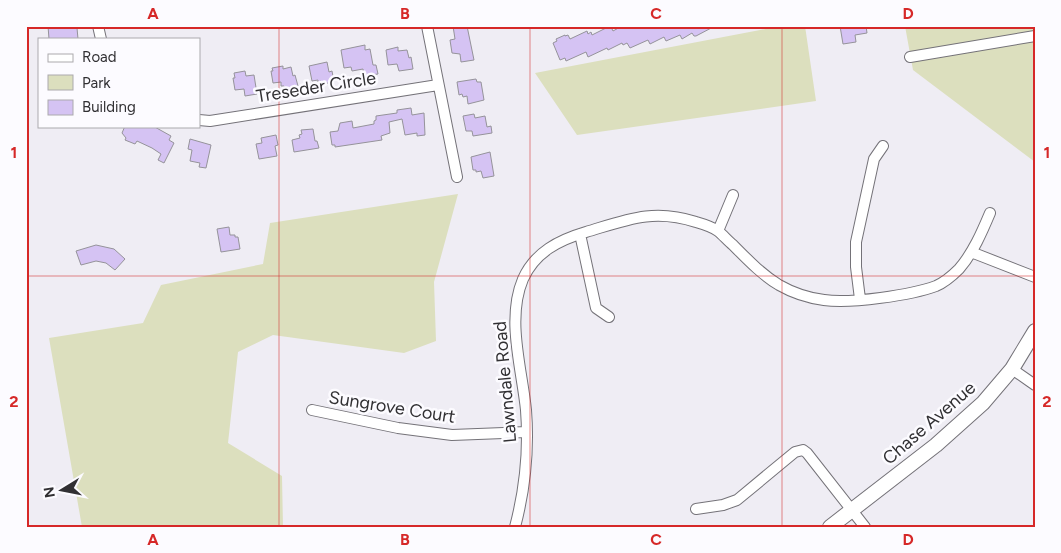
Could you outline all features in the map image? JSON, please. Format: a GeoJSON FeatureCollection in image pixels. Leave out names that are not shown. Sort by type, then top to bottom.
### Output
{"type":"FeatureCollection","features":[{"type":"Feature","properties":{"kind":"main road","name":"Chase Avenue"},"geometry":{"type":"LineString","coordinates":[[830,527],[936,445],[983,403],[1012,369],[1035,330]]}},
{"type":"Feature","properties":{"kind":"street"},"geometry":{"type":"LineString","coordinates":[[427,26],[457,177]]}},
{"type":"Feature","properties":{"kind":"street"},"geometry":{"type":"LineString","coordinates":[[910,57],[1035,36]]}},
{"type":"Feature","properties":{"kind":"street","name":"Treseder Circle"},"geometry":{"type":"LineString","coordinates":[[200,120],[210,121],[438,85]]}},
{"type":"Feature","properties":{"kind":"street"},"geometry":{"type":"LineString","coordinates":[[860,299],[856,267],[856,242],[874,158],[883,146]]}},
{"type":"Feature","properties":{"kind":"street"},"geometry":{"type":"LineString","coordinates":[[718,231],[733,195]]}},
{"type":"Feature","properties":{"kind":"street","name":"Lawndale Road"},"geometry":{"type":"LineString","coordinates":[[516,527],[523,493],[527,432],[515,323],[518,293],[526,274],[544,252],[559,241],[635,217],[648,215],[686,219],[718,231],[768,277],[789,290],[806,296],[838,301],[903,294],[938,285],[958,270],[971,252],[982,233],[990,212]]}},
{"type":"Feature","properties":{"kind":"street"},"geometry":{"type":"LineString","coordinates":[[580,234],[596,308],[610,317]]}},
{"type":"Feature","properties":{"kind":"street"},"geometry":{"type":"LineString","coordinates":[[971,252],[1035,277]]}},
{"type":"Feature","properties":{"kind":"street"},"geometry":{"type":"LineString","coordinates":[[1012,369],[1035,385]]}},
{"type":"Feature","properties":{"kind":"street","name":"Sungrove Court"},"geometry":{"type":"LineString","coordinates":[[312,410],[398,428],[452,435],[527,432]]}},
{"type":"Feature","properties":{"kind":"street"},"geometry":{"type":"LineString","coordinates":[[696,509],[723,505],[737,500],[795,452],[803,450],[807,452],[865,527]]}},
{"type":"Feature","properties":{"kind":"green space"},"geometry":{"type":"Polygon","coordinates":[[[781,26],[805,26],[816,101],[577,135],[535,73],[781,26]]]}},
{"type":"Feature","properties":{"kind":"green space"},"geometry":{"type":"Polygon","coordinates":[[[905,26],[1035,26],[1035,162],[913,70],[905,26]]]}},
{"type":"Feature","properties":{"kind":"green space"},"geometry":{"type":"Polygon","coordinates":[[[458,194],[434,282],[436,341],[404,353],[273,335],[238,352],[228,443],[282,476],[283,527],[82,527],[49,338],[143,323],[161,285],[263,264],[270,223],[458,194]]]}},
{"type":"Feature","properties":{"kind":"building"},"geometry":{"type":"Polygon","coordinates":[[[48,26],[77,28],[78,38],[49,38],[48,26]]]}},
{"type":"Feature","properties":{"kind":"building"},"geometry":{"type":"Polygon","coordinates":[[[453,26],[467,26],[474,60],[461,62],[460,54],[452,53],[450,40],[455,39],[453,26]]]}},
{"type":"Feature","properties":{"kind":"building"},"geometry":{"type":"Polygon","coordinates":[[[622,26],[715,26],[696,36],[692,33],[682,39],[680,35],[666,41],[664,37],[650,44],[648,40],[630,48],[627,43],[623,45],[622,43],[588,57],[586,52],[566,61],[565,58],[560,60],[553,43],[557,41],[556,39],[565,35],[568,35],[570,39],[587,31],[588,34],[591,32],[592,35],[606,28],[611,27],[613,31],[622,26]]]}},
{"type":"Feature","properties":{"kind":"building"},"geometry":{"type":"Polygon","coordinates":[[[840,26],[866,26],[867,33],[855,35],[856,42],[843,44],[840,26]]]}},
{"type":"Feature","properties":{"kind":"building"},"geometry":{"type":"Polygon","coordinates":[[[365,45],[365,50],[370,49],[373,65],[376,65],[378,74],[364,76],[363,69],[352,71],[351,67],[344,68],[341,50],[365,45]]]}},
{"type":"Feature","properties":{"kind":"building"},"geometry":{"type":"Polygon","coordinates":[[[398,47],[398,51],[407,50],[409,58],[411,57],[413,69],[399,71],[397,64],[388,65],[386,50],[398,47]]]}},
{"type":"Feature","properties":{"kind":"building"},"geometry":{"type":"Polygon","coordinates":[[[327,62],[329,72],[332,71],[334,82],[322,84],[318,80],[312,81],[309,66],[327,62]]]}},
{"type":"Feature","properties":{"kind":"building"},"geometry":{"type":"Polygon","coordinates":[[[283,66],[283,69],[291,67],[298,86],[285,89],[284,86],[281,86],[281,82],[273,83],[272,68],[283,66]]]}},
{"type":"Feature","properties":{"kind":"building"},"geometry":{"type":"Polygon","coordinates":[[[245,71],[246,76],[254,75],[257,94],[245,96],[244,89],[235,90],[234,73],[245,71]]]}},
{"type":"Feature","properties":{"kind":"building"},"geometry":{"type":"Polygon","coordinates":[[[476,79],[477,82],[481,82],[484,100],[468,104],[467,96],[459,95],[457,82],[476,79]]]}},
{"type":"Feature","properties":{"kind":"building"},"geometry":{"type":"Polygon","coordinates":[[[411,108],[412,115],[424,113],[425,135],[417,136],[417,133],[405,135],[402,119],[389,122],[390,133],[381,136],[382,140],[335,147],[335,145],[332,145],[330,132],[338,131],[340,123],[352,121],[353,128],[374,124],[376,116],[397,113],[397,110],[411,108]]]}},
{"type":"Feature","properties":{"kind":"building"},"geometry":{"type":"Polygon","coordinates":[[[474,114],[475,118],[485,116],[487,127],[491,126],[492,133],[473,136],[472,131],[466,131],[463,116],[474,114]]]}},
{"type":"Feature","properties":{"kind":"building"},"geometry":{"type":"Polygon","coordinates":[[[124,128],[157,128],[171,136],[169,140],[174,143],[164,163],[158,160],[161,154],[137,141],[135,144],[125,140],[126,138],[122,133],[124,128]]]}},
{"type":"Feature","properties":{"kind":"building"},"geometry":{"type":"Polygon","coordinates":[[[313,129],[315,141],[317,141],[319,148],[294,152],[292,140],[300,138],[301,130],[313,129]]]}},
{"type":"Feature","properties":{"kind":"building"},"geometry":{"type":"Polygon","coordinates":[[[276,135],[278,145],[275,146],[277,156],[259,159],[256,144],[262,143],[261,138],[276,135]]]}},
{"type":"Feature","properties":{"kind":"building"},"geometry":{"type":"Polygon","coordinates":[[[190,139],[211,145],[206,168],[199,167],[200,163],[190,161],[192,150],[188,149],[190,139]]]}},
{"type":"Feature","properties":{"kind":"building"},"geometry":{"type":"Polygon","coordinates":[[[490,152],[494,176],[483,178],[481,171],[476,172],[476,170],[473,170],[471,157],[490,152]]]}},
{"type":"Feature","properties":{"kind":"building"},"geometry":{"type":"Polygon","coordinates":[[[229,227],[230,235],[238,237],[240,249],[221,252],[217,229],[229,227]]]}},
{"type":"Feature","properties":{"kind":"building"},"geometry":{"type":"Polygon","coordinates":[[[96,245],[114,249],[125,259],[115,270],[106,263],[96,261],[81,265],[76,251],[96,245]]]}}]}
